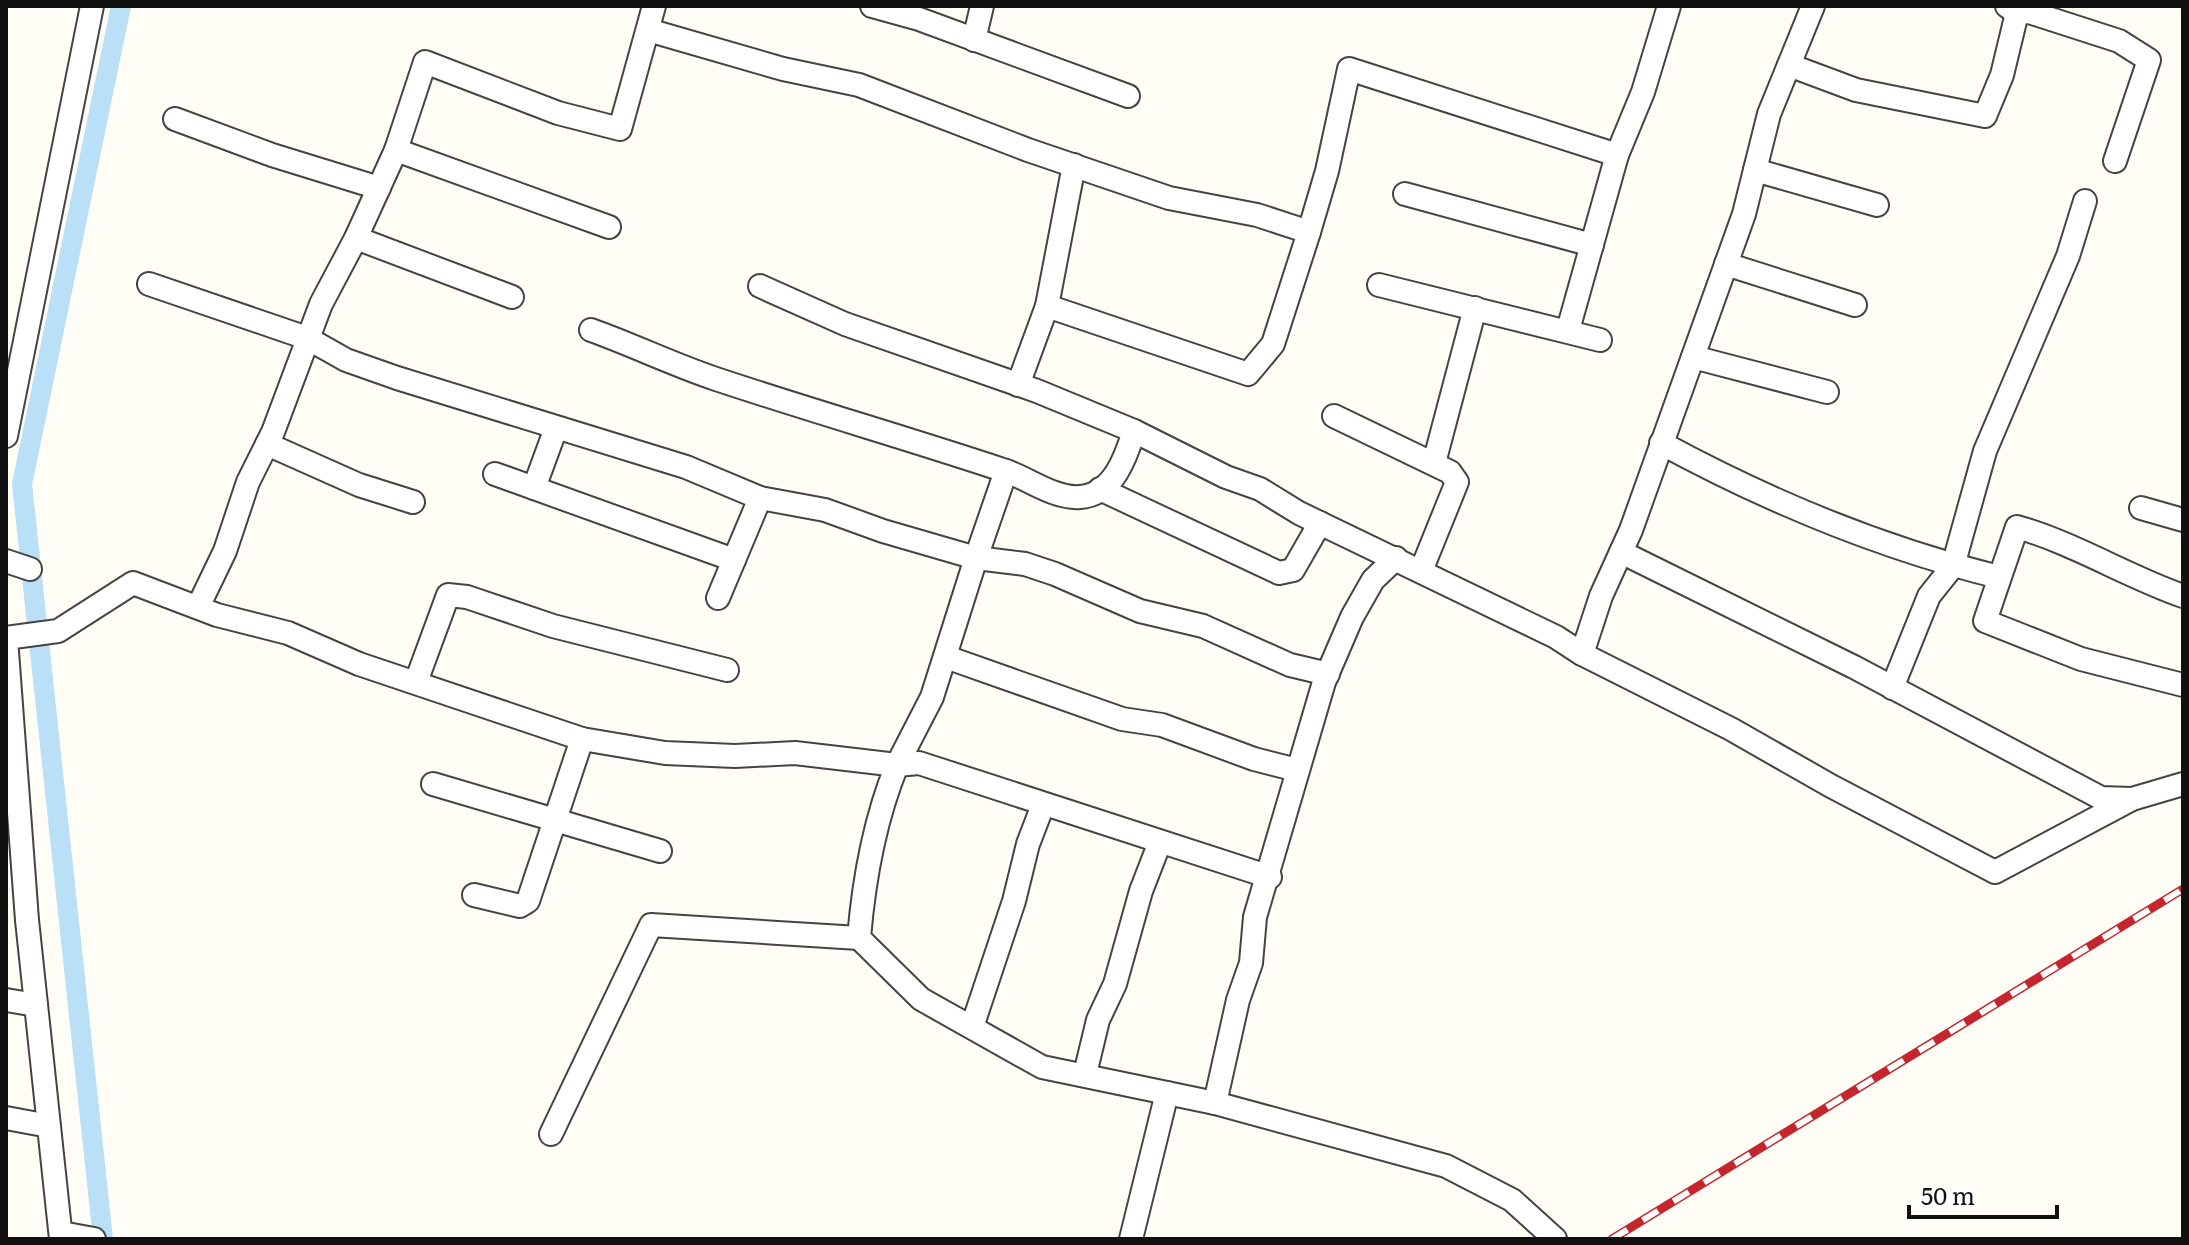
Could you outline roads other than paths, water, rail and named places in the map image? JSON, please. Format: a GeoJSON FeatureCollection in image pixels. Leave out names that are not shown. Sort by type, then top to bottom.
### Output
{"type":"FeatureCollection","features":[{"type":"Feature","properties":{"kind":"street"},"geometry":{"type":"LineString","coordinates":[[6,436],[92,6]]}},
{"type":"Feature","properties":{"kind":"street"},"geometry":{"type":"LineString","coordinates":[[198,607],[225,551],[248,482],[267,444],[307,338],[396,150],[425,62],[558,113],[620,129],[654,6]]}},
{"type":"Feature","properties":{"kind":"street"},"geometry":{"type":"LineString","coordinates":[[872,6],[919,19],[1128,96]]}},
{"type":"Feature","properties":{"kind":"street"},"geometry":{"type":"LineString","coordinates":[[974,40],[982,6]]}},
{"type":"Feature","properties":{"kind":"street"},"geometry":{"type":"LineString","coordinates":[[1568,330],[1617,155],[1643,92],[1669,6]]}},
{"type":"Feature","properties":{"kind":"street"},"geometry":{"type":"LineString","coordinates":[[1582,654],[1726,264],[1769,114],[1813,6]]}},
{"type":"Feature","properties":{"kind":"street"},"geometry":{"type":"LineString","coordinates":[[1789,65],[1856,90],[1985,116],[2002,75],[2012,10],[2029,12],[2119,41],[2149,60],[2115,161]]}},
{"type":"Feature","properties":{"kind":"street"},"geometry":{"type":"LineString","coordinates":[[648,30],[783,69],[859,85],[1169,198],[1257,215],[1309,232]]}},
{"type":"Feature","properties":{"kind":"street"},"geometry":{"type":"LineString","coordinates":[[1047,306],[1248,374],[1273,344],[1327,171],[1349,69],[1617,155]]}},
{"type":"Feature","properties":{"kind":"street"},"geometry":{"type":"LineString","coordinates":[[175,119],[272,155],[379,188]]}},
{"type":"Feature","properties":{"kind":"street"},"geometry":{"type":"LineString","coordinates":[[396,150],[609,227]]}},
{"type":"Feature","properties":{"kind":"street"},"geometry":{"type":"LineString","coordinates":[[1018,385],[1047,306],[1074,165]]}},
{"type":"Feature","properties":{"kind":"street"},"geometry":{"type":"LineString","coordinates":[[1755,170],[1877,205]]}},
{"type":"Feature","properties":{"kind":"street"},"geometry":{"type":"LineString","coordinates":[[1405,194],[1592,245]]}},
{"type":"Feature","properties":{"kind":"street"},"geometry":{"type":"LineString","coordinates":[[1892,688],[1929,596],[1953,566],[1985,451],[2068,256],[2085,201]]}},
{"type":"Feature","properties":{"kind":"street"},"geometry":{"type":"LineString","coordinates":[[356,238],[512,297]]}},
{"type":"Feature","properties":{"kind":"street"},"geometry":{"type":"LineString","coordinates":[[1726,264],[1855,305]]}},
{"type":"Feature","properties":{"kind":"street"},"geometry":{"type":"LineString","coordinates":[[149,284],[307,338],[346,360],[686,467],[760,498],[825,510],[883,531],[976,558],[1025,564],[1140,611],[1203,626],[1290,665],[1328,674]]}},
{"type":"Feature","properties":{"kind":"street"},"geometry":{"type":"LineString","coordinates":[[1379,285],[1600,340]]}},
{"type":"Feature","properties":{"kind":"street"},"geometry":{"type":"LineString","coordinates":[[760,286],[845,324],[1018,385],[1134,431],[1226,477],[1260,489],[1320,523],[1556,637],[1582,654],[1731,729],[1831,786],[1995,872],[2132,799],[2183,784]]}},
{"type":"Feature","properties":{"kind":"street"},"geometry":{"type":"LineString","coordinates":[[1434,463],[1475,308]]}},
{"type":"Feature","properties":{"kind":"street"},"geometry":{"type":"LineString","coordinates":[[591,330],[714,378],[1006,471],[1047,489],[1081,497],[1108,486],[1126,458],[1134,431]]}},
{"type":"Feature","properties":{"kind":"street"},"geometry":{"type":"LineString","coordinates":[[1693,357],[1827,392]]}},
{"type":"Feature","properties":{"kind":"street"},"geometry":{"type":"LineString","coordinates":[[1334,416],[1434,463],[1450,472],[1457,482],[1421,571]]}},
{"type":"Feature","properties":{"kind":"street"},"geometry":{"type":"LineString","coordinates":[[534,488],[556,428]]}},
{"type":"Feature","properties":{"kind":"street"},"geometry":{"type":"LineString","coordinates":[[1661,443],[1747,489],[1868,538],[1953,566],[1999,577]]}},
{"type":"Feature","properties":{"kind":"street"},"geometry":{"type":"LineString","coordinates":[[267,444],[359,485],[413,502]]}},
{"type":"Feature","properties":{"kind":"street"},"geometry":{"type":"LineString","coordinates":[[859,938],[864,875],[883,799],[932,697],[1006,471]]}},
{"type":"Feature","properties":{"kind":"street"},"geometry":{"type":"LineString","coordinates":[[495,474],[734,560]]}},
{"type":"Feature","properties":{"kind":"street"},"geometry":{"type":"LineString","coordinates":[[1100,489],[1279,573],[1293,570],[1320,523]]}},
{"type":"Feature","properties":{"kind":"street"},"geometry":{"type":"LineString","coordinates":[[718,598],[760,498]]}},
{"type":"Feature","properties":{"kind":"street"},"geometry":{"type":"LineString","coordinates":[[2141,508],[2183,520]]}},
{"type":"Feature","properties":{"kind":"street"},"geometry":{"type":"LineString","coordinates":[[2183,596],[2109,566],[2048,536],[2017,527],[1985,621],[2081,659],[2124,667],[2183,685]]}},
{"type":"Feature","properties":{"kind":"street"},"geometry":{"type":"LineString","coordinates":[[1621,552],[1892,688],[2101,798],[2132,799]]}},
{"type":"Feature","properties":{"kind":"street"},"geometry":{"type":"LineString","coordinates":[[1215,1103],[1238,1000],[1251,963],[1255,917],[1270,877],[1297,770],[1328,674],[1352,617],[1373,580],[1396,558]]}},
{"type":"Feature","properties":{"kind":"street"},"geometry":{"type":"LineString","coordinates":[[6,561],[30,569]]}},
{"type":"Feature","properties":{"kind":"street"},"geometry":{"type":"LineString","coordinates":[[94,1239],[61,1236],[36,1005],[6,638],[58,631],[133,583],[198,607],[288,633],[359,664],[582,739],[665,753],[735,756],[795,753],[897,765],[919,763],[1270,877]]}},
{"type":"Feature","properties":{"kind":"street"},"geometry":{"type":"LineString","coordinates":[[416,682],[448,595],[467,597],[553,626],[727,670]]}},
{"type":"Feature","properties":{"kind":"street"},"geometry":{"type":"LineString","coordinates":[[946,657],[1122,719],[1162,725],[1254,759],[1297,770]]}},
{"type":"Feature","properties":{"kind":"street"},"geometry":{"type":"LineString","coordinates":[[474,895],[520,906],[528,901],[582,739]]}},
{"type":"Feature","properties":{"kind":"street"},"geometry":{"type":"LineString","coordinates":[[433,784],[660,851]]}},
{"type":"Feature","properties":{"kind":"street"},"geometry":{"type":"LineString","coordinates":[[972,1027],[1014,901],[1028,844],[1043,805]]}},
{"type":"Feature","properties":{"kind":"street"},"geometry":{"type":"LineString","coordinates":[[1085,1074],[1098,1020],[1115,984],[1141,891],[1160,842]]}},
{"type":"Feature","properties":{"kind":"street"},"geometry":{"type":"LineString","coordinates":[[551,1134],[651,925],[859,938],[921,999],[1042,1067],[1215,1103],[1446,1166],[1512,1200],[1555,1239]]}},
{"type":"Feature","properties":{"kind":"street"},"geometry":{"type":"LineString","coordinates":[[6,1000],[36,1005]]}},
{"type":"Feature","properties":{"kind":"street"},"geometry":{"type":"LineString","coordinates":[[1131,1239],[1167,1093]]}},
{"type":"Feature","properties":{"kind":"street"},"geometry":{"type":"LineString","coordinates":[[6,1118],[49,1126]]}},
{"type":"Feature","properties":{"kind":"waterway"},"geometry":{"type":"LineString","coordinates":[[103,1239],[22,484],[121,6]]}},
{"type":"Feature","properties":{"kind":"railway"},"geometry":{"type":"LineString","coordinates":[[1612,1239],[2183,889]]}}]}
